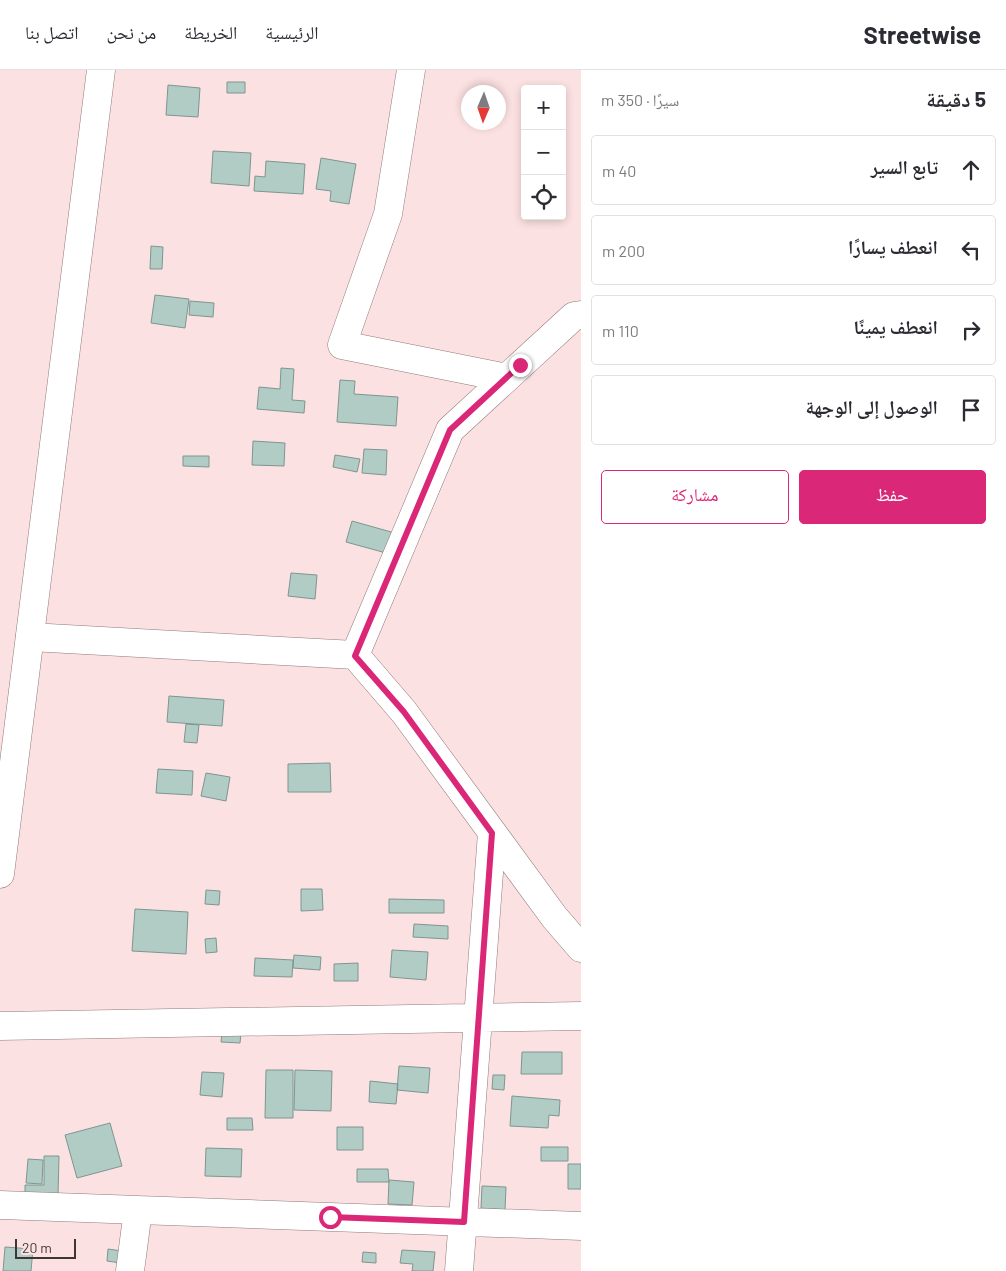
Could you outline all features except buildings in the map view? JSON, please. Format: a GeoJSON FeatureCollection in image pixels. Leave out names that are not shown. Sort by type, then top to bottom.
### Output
{"type":"FeatureCollection","features":[{"type":"Feature","properties":{"kind":"street"},"geometry":{"type":"LineString","coordinates":[[0,874],[101,70]]}},
{"type":"Feature","properties":{"kind":"street"},"geometry":{"type":"LineString","coordinates":[[411,70],[388,214],[342,345],[506,378]]}},
{"type":"Feature","properties":{"kind":"street"},"geometry":{"type":"LineString","coordinates":[[355,656],[450,430],[574,316],[581,315]]}},
{"type":"Feature","properties":{"kind":"street"},"geometry":{"type":"LineString","coordinates":[[30,637],[355,656],[404,712],[555,918],[581,948]]}},
{"type":"Feature","properties":{"kind":"street"},"geometry":{"type":"LineString","coordinates":[[459,1271],[492,833]]}},
{"type":"Feature","properties":{"kind":"street"},"geometry":{"type":"LineString","coordinates":[[0,1026],[581,1016]]}},
{"type":"Feature","properties":{"kind":"street"},"geometry":{"type":"LineString","coordinates":[[0,1204],[581,1226]]}},
{"type":"Feature","properties":{"kind":"street"},"geometry":{"type":"LineString","coordinates":[[130,1271],[138,1210]]}},
{"type":"Feature","properties":{"kind":"route"},"geometry":{"type":"LineString","coordinates":[[330,1217],[464,1222],[492,833],[404,712],[355,656],[450,430],[520,365]]}}]}
